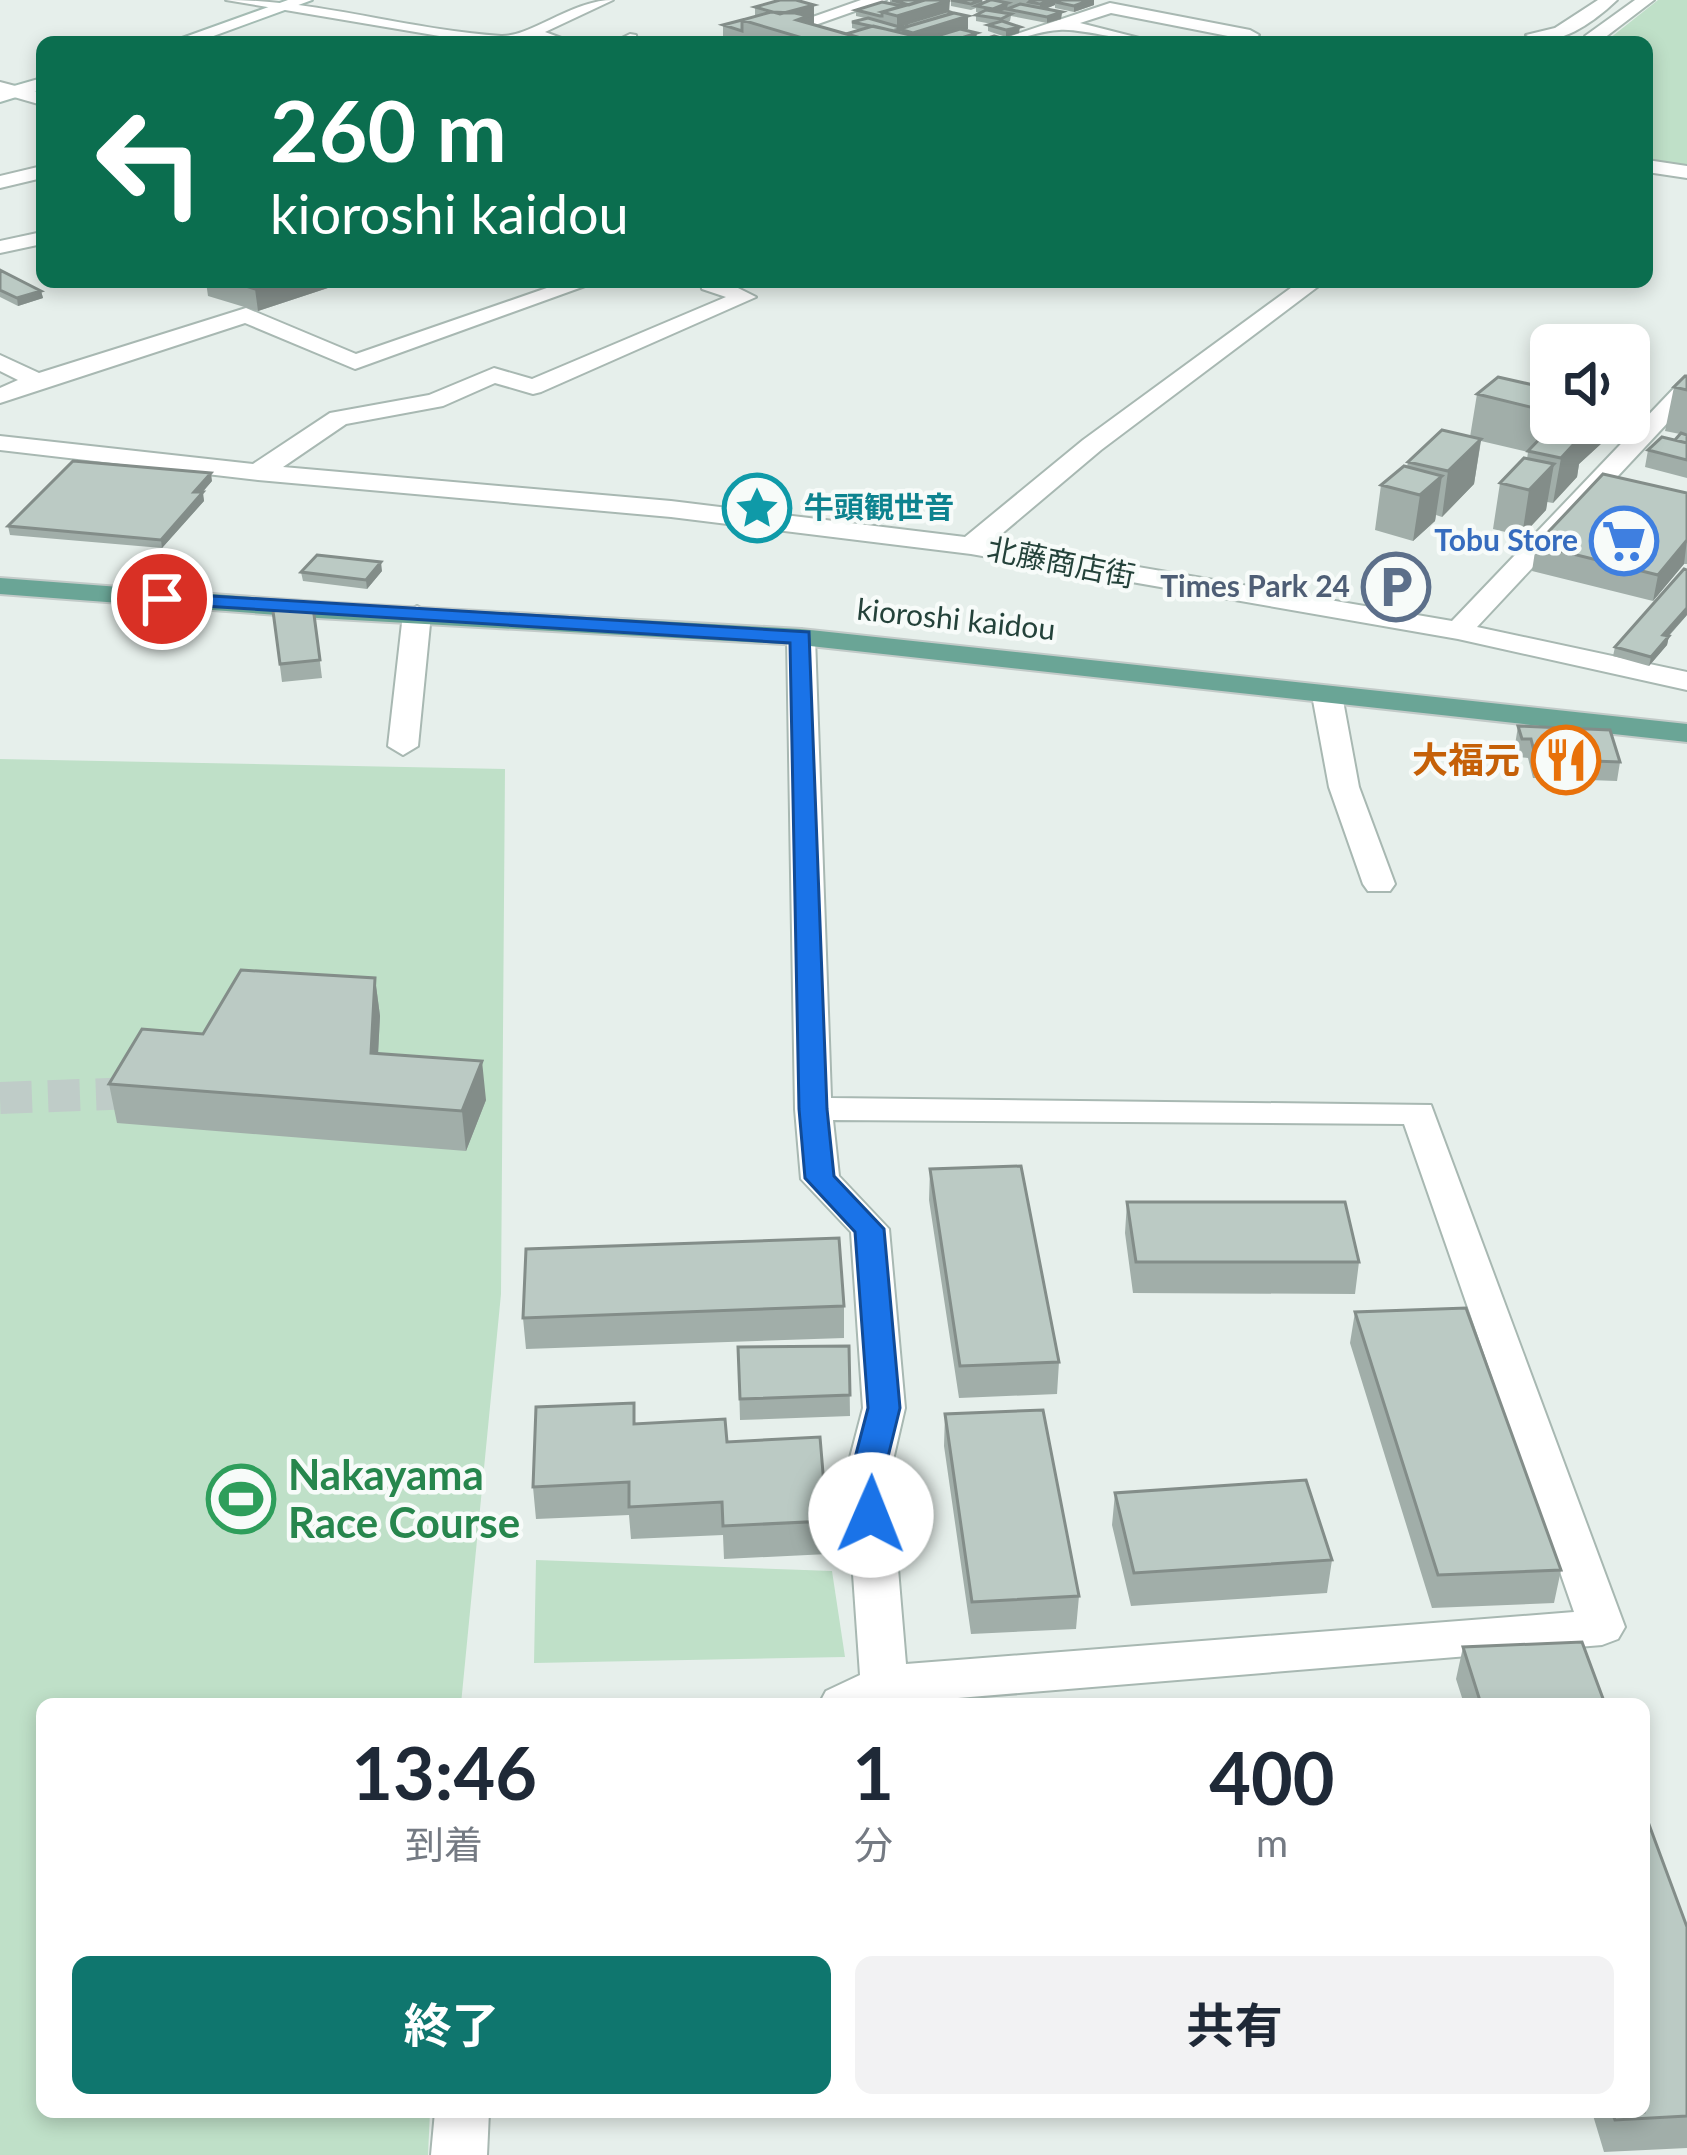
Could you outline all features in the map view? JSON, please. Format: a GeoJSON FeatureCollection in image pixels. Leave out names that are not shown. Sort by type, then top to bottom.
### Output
{"type":"FeatureCollection","features":[{"type":"Feature","properties":{"kind":"main road","name":"kioroshi kaidou"},"geometry":{"type":"LineString","coordinates":[[0,586],[801,637],[1687,733]]}},
{"type":"Feature","properties":{"kind":"street"},"geometry":{"type":"LineString","coordinates":[[234,0],[466,36]]}},
{"type":"Feature","properties":{"kind":"street"},"geometry":{"type":"LineString","coordinates":[[198,36],[304,0]]}},
{"type":"Feature","properties":{"kind":"street"},"geometry":{"type":"LineString","coordinates":[[338,18],[381,0]]}},
{"type":"Feature","properties":{"kind":"street"},"geometry":{"type":"LineString","coordinates":[[523,36],[605,0]]}},
{"type":"Feature","properties":{"kind":"street"},"geometry":{"type":"LineString","coordinates":[[768,36],[878,0]]}},
{"type":"Feature","properties":{"kind":"street"},"geometry":{"type":"LineString","coordinates":[[1535,35],[1559,34],[1609,0]]}},
{"type":"Feature","properties":{"kind":"street"},"geometry":{"type":"LineString","coordinates":[[1595,36],[1646,0]]}},
{"type":"Feature","properties":{"kind":"street"},"geometry":{"type":"LineString","coordinates":[[1024,36],[1110,8],[1248,36]]}},
{"type":"Feature","properties":{"kind":"street"},"geometry":{"type":"LineString","coordinates":[[1065,25],[1117,36]]}},
{"type":"Feature","properties":{"kind":"street"},"geometry":{"type":"LineString","coordinates":[[528,34],[537,36]]}},
{"type":"Feature","properties":{"kind":"street"},"geometry":{"type":"LineString","coordinates":[[5,91],[36,84]]}},
{"type":"Feature","properties":{"kind":"street"},"geometry":{"type":"LineString","coordinates":[[5,91],[36,98]]}},
{"type":"Feature","properties":{"kind":"street"},"geometry":{"type":"LineString","coordinates":[[1653,167],[1687,172]]}},
{"type":"Feature","properties":{"kind":"street"},"geometry":{"type":"LineString","coordinates":[[0,182],[36,173]]}},
{"type":"Feature","properties":{"kind":"street"},"geometry":{"type":"LineString","coordinates":[[0,248],[36,239]]}},
{"type":"Feature","properties":{"kind":"street"},"geometry":{"type":"LineString","coordinates":[[0,396],[246,315],[355,362],[568,288]]}},
{"type":"Feature","properties":{"kind":"street"},"geometry":{"type":"LineString","coordinates":[[258,472],[339,418],[435,401],[494,375],[532,387],[745,297],[721,288]]}},
{"type":"Feature","properties":{"kind":"street"},"geometry":{"type":"LineString","coordinates":[[971,546],[1091,445],[1305,288]]}},
{"type":"Feature","properties":{"kind":"street"},"geometry":{"type":"LineString","coordinates":[[0,362],[37,381]]}},
{"type":"Feature","properties":{"kind":"street"},"geometry":{"type":"LineString","coordinates":[[1458,631],[1687,388]]}},
{"type":"Feature","properties":{"kind":"street","name":"北藤商店街"},"geometry":{"type":"LineString","coordinates":[[0,443],[258,472],[671,509],[971,546],[1458,631],[1687,681]]}},
{"type":"Feature","properties":{"kind":"street"},"geometry":{"type":"LineString","coordinates":[[403,746],[417,614]]}},
{"type":"Feature","properties":{"kind":"street"},"geometry":{"type":"LineString","coordinates":[[801,637],[813,1109],[820,1178],[870,1229],[884,1408],[868,1473],[864,1694],[1602,1627],[1418,1114],[813,1109]]}},
{"type":"Feature","properties":{"kind":"street"},"geometry":{"type":"LineString","coordinates":[[1327,695],[1344,787],[1379,884]]}},
{"type":"Feature","properties":{"kind":"street"},"geometry":{"type":"LineString","coordinates":[[459,2155],[462,2118]]}},
{"type":"Feature","properties":{"kind":"green space"},"geometry":{"type":"Polygon","coordinates":[[[1658,0],[1687,0],[1687,168],[1653,164],[1653,36],[1613,36],[1658,0]]]}},
{"type":"Feature","properties":{"kind":"green space","name":"Nakayama Race Course"},"geometry":{"type":"Polygon","coordinates":[[[0,759],[505,769],[501,1294],[462,1698],[36,1698],[36,2118],[430,2118],[428,2155],[0,2155],[0,759]]]}},
{"type":"Feature","properties":{"kind":"green space"},"geometry":{"type":"Polygon","coordinates":[[[536,1560],[832,1571],[845,1657],[534,1663],[536,1560]]]}},
{"type":"Feature","properties":{"kind":"building"},"geometry":{"type":"Polygon","coordinates":[[[780,0],[814,5],[780,14],[755,7],[780,0]]]}},
{"type":"Feature","properties":{"kind":"building"},"geometry":{"type":"Polygon","coordinates":[[[925,0],[950,0],[897,16],[882,12],[925,0]]]}},
{"type":"Feature","properties":{"kind":"building"},"geometry":{"type":"Polygon","coordinates":[[[990,0],[1008,3],[993,9],[976,6],[990,0]]]}},
{"type":"Feature","properties":{"kind":"building"},"geometry":{"type":"Polygon","coordinates":[[[1090,0],[1074,6],[1055,2],[1090,0]]]}},
{"type":"Feature","properties":{"kind":"building"},"geometry":{"type":"Polygon","coordinates":[[[882,2],[902,6],[882,16],[856,10],[882,2]]]}},
{"type":"Feature","properties":{"kind":"building"},"geometry":{"type":"Polygon","coordinates":[[[1020,4],[1062,12],[1047,17],[1007,9],[1020,4]]]}},
{"type":"Feature","properties":{"kind":"building"},"geometry":{"type":"Polygon","coordinates":[[[986,10],[1011,14],[1001,19],[976,15],[986,10]]]}},
{"type":"Feature","properties":{"kind":"building"},"geometry":{"type":"Polygon","coordinates":[[[947,11],[953,13],[904,24],[947,11]]]}},
{"type":"Feature","properties":{"kind":"building"},"geometry":{"type":"Polygon","coordinates":[[[771,12],[795,13],[808,16],[797,20],[854,36],[796,36],[742,20],[771,12]]]}},
{"type":"Feature","properties":{"kind":"building"},"geometry":{"type":"Polygon","coordinates":[[[954,13],[968,16],[913,33],[899,29],[954,13]]]}},
{"type":"Feature","properties":{"kind":"building"},"geometry":{"type":"Polygon","coordinates":[[[868,18],[903,28],[899,32],[852,22],[868,18]]]}},
{"type":"Feature","properties":{"kind":"building"},"geometry":{"type":"Polygon","coordinates":[[[742,20],[742,31],[723,25],[742,20]]]}},
{"type":"Feature","properties":{"kind":"building"},"geometry":{"type":"Polygon","coordinates":[[[1002,21],[1020,27],[1006,30],[988,25],[1002,21]]]}},
{"type":"Feature","properties":{"kind":"building"},"geometry":{"type":"Polygon","coordinates":[[[873,26],[914,36],[853,36],[846,34],[873,26]]]}},
{"type":"Feature","properties":{"kind":"building"},"geometry":{"type":"Polygon","coordinates":[[[960,29],[977,33],[968,36],[937,36],[960,29]]]}},
{"type":"Feature","properties":{"kind":"building"},"geometry":{"type":"Polygon","coordinates":[[[0,270],[41,291],[17,298],[0,290],[0,270]]]}},
{"type":"Feature","properties":{"kind":"building"},"geometry":{"type":"Polygon","coordinates":[[[1685,376],[1687,390],[1674,387],[1685,376]]]}},
{"type":"Feature","properties":{"kind":"building"},"geometry":{"type":"Polygon","coordinates":[[[1498,377],[1530,384],[1530,407],[1477,394],[1498,377]]]}},
{"type":"Feature","properties":{"kind":"building"},"geometry":{"type":"Polygon","coordinates":[[[1442,430],[1481,439],[1448,471],[1408,462],[1442,430]]]}},
{"type":"Feature","properties":{"kind":"building"},"geometry":{"type":"Polygon","coordinates":[[[1662,437],[1687,443],[1687,460],[1648,450],[1662,437]]]}},
{"type":"Feature","properties":{"kind":"building"},"geometry":{"type":"Polygon","coordinates":[[[1535,444],[1574,444],[1561,458],[1528,451],[1535,444]]]}},
{"type":"Feature","properties":{"kind":"building"},"geometry":{"type":"Polygon","coordinates":[[[1524,458],[1554,464],[1529,490],[1500,483],[1524,458]]]}},
{"type":"Feature","properties":{"kind":"building"},"geometry":{"type":"Polygon","coordinates":[[[73,461],[211,473],[194,492],[203,492],[161,540],[8,526],[73,461]]]}},
{"type":"Feature","properties":{"kind":"building"},"geometry":{"type":"Polygon","coordinates":[[[1404,466],[1442,476],[1420,495],[1381,485],[1404,466]]]}},
{"type":"Feature","properties":{"kind":"building"},"geometry":{"type":"Polygon","coordinates":[[[1603,474],[1687,493],[1687,540],[1658,575],[1536,545],[1603,474]]]}},
{"type":"Feature","properties":{"kind":"building"},"geometry":{"type":"Polygon","coordinates":[[[317,555],[381,562],[366,580],[301,572],[317,555]]]}},
{"type":"Feature","properties":{"kind":"building"},"geometry":{"type":"Polygon","coordinates":[[[1684,569],[1687,608],[1651,657],[1615,647],[1684,569]]]}},
{"type":"Feature","properties":{"kind":"building"},"geometry":{"type":"Polygon","coordinates":[[[313,607],[320,660],[280,664],[273,611],[313,607]]]}},
{"type":"Feature","properties":{"kind":"building"},"geometry":{"type":"Polygon","coordinates":[[[1518,726],[1610,730],[1620,762],[1536,759],[1531,739],[1522,739],[1518,726]]]}},
{"type":"Feature","properties":{"kind":"building"},"geometry":{"type":"Polygon","coordinates":[[[241,970],[375,978],[371,1053],[482,1061],[462,1111],[109,1084],[142,1029],[203,1034],[241,970]]]}},
{"type":"Feature","properties":{"kind":"building"},"geometry":{"type":"Polygon","coordinates":[[[1021,1166],[1059,1362],[960,1366],[930,1169],[1021,1166]]]}},
{"type":"Feature","properties":{"kind":"building"},"geometry":{"type":"Polygon","coordinates":[[[1127,1202],[1345,1202],[1359,1262],[1136,1262],[1127,1202]]]}},
{"type":"Feature","properties":{"kind":"building"},"geometry":{"type":"Polygon","coordinates":[[[839,1238],[844,1306],[523,1318],[526,1249],[839,1238]]]}},
{"type":"Feature","properties":{"kind":"building"},"geometry":{"type":"Polygon","coordinates":[[[1466,1308],[1561,1570],[1438,1575],[1355,1312],[1466,1308]]]}},
{"type":"Feature","properties":{"kind":"building"},"geometry":{"type":"Polygon","coordinates":[[[849,1346],[850,1395],[740,1399],[738,1347],[849,1346]]]}},
{"type":"Feature","properties":{"kind":"building"},"geometry":{"type":"Polygon","coordinates":[[[634,1403],[634,1424],[725,1419],[727,1442],[820,1437],[827,1521],[723,1526],[722,1502],[629,1507],[629,1482],[533,1487],[536,1407],[634,1403]]]}},
{"type":"Feature","properties":{"kind":"building"},"geometry":{"type":"Polygon","coordinates":[[[1043,1410],[1079,1596],[972,1602],[945,1414],[1043,1410]]]}},
{"type":"Feature","properties":{"kind":"building"},"geometry":{"type":"Polygon","coordinates":[[[1306,1480],[1332,1560],[1134,1573],[1115,1493],[1306,1480]]]}},
{"type":"Feature","properties":{"kind":"building"},"geometry":{"type":"Polygon","coordinates":[[[1582,1642],[1603,1698],[1479,1698],[1463,1647],[1582,1642]]]}},
{"type":"Feature","properties":{"kind":"building"},"geometry":{"type":"Polygon","coordinates":[[[1650,1827],[1687,1927],[1687,2116],[1615,2120],[1650,2118],[1650,1827]]]}},
{"type":"Feature","properties":{"kind":"tunnel"},"geometry":{"type":"LineString","coordinates":[[0,1098],[135,1093]]}},
{"type":"Feature","properties":{"kind":"place","name":"牛頭観世音"},"geometry":{"type":"Point","coordinates":[757,508]}},
{"type":"Feature","properties":{"kind":"place","name":"Tobu Store"},"geometry":{"type":"Point","coordinates":[1624,541]}},
{"type":"Feature","properties":{"kind":"place","name":"Times Park 24"},"geometry":{"type":"Point","coordinates":[1396,587]}},
{"type":"Feature","properties":{"kind":"place","name":"大福元"},"geometry":{"type":"Point","coordinates":[1566,760]}},
{"type":"Feature","properties":{"kind":"place","name":"Nakayama Race Course"},"geometry":{"type":"Point","coordinates":[241,1499]}},
{"type":"Feature","properties":{"kind":"route"},"geometry":{"type":"LineString","coordinates":[[162,599],[801,637],[813,1109],[820,1178],[870,1229],[884,1408],[868,1473],[871,1515]]}}]}
